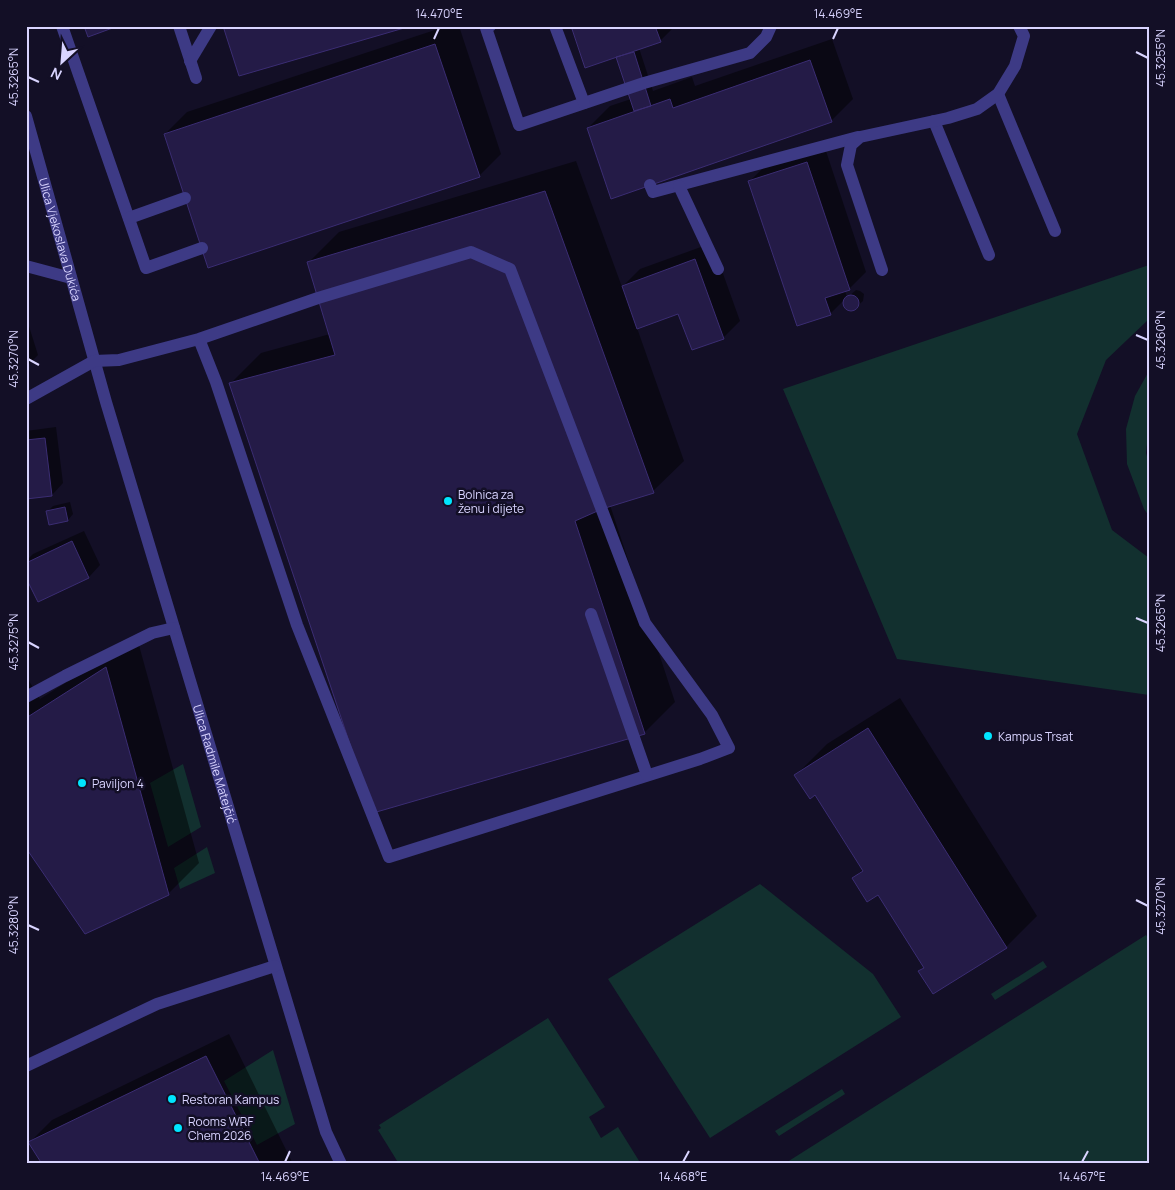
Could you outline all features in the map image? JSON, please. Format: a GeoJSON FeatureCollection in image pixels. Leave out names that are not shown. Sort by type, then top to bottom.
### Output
{"type":"FeatureCollection","features":[{"type":"Feature","properties":{"kind":"street"},"geometry":{"type":"LineString","coordinates":[[62,26],[146,268],[202,248]]}},
{"type":"Feature","properties":{"kind":"street"},"geometry":{"type":"LineString","coordinates":[[179,26],[196,78]]}},
{"type":"Feature","properties":{"kind":"street"},"geometry":{"type":"LineString","coordinates":[[190,62],[211,26]]}},
{"type":"Feature","properties":{"kind":"street"},"geometry":{"type":"LineString","coordinates":[[490,26],[486,28],[519,125],[644,83],[750,53],[766,37],[772,26]]}},
{"type":"Feature","properties":{"kind":"street"},"geometry":{"type":"LineString","coordinates":[[555,26],[584,103]]}},
{"type":"Feature","properties":{"kind":"street"},"geometry":{"type":"LineString","coordinates":[[650,185],[653,192],[679,186],[860,137],[934,121],[976,109],[998,94],[1015,66],[1024,36],[1019,26]]}},
{"type":"Feature","properties":{"kind":"street"},"geometry":{"type":"LineString","coordinates":[[998,94],[1055,231]]}},
{"type":"Feature","properties":{"kind":"street","name":"Ulica Vjekoslava Dukića"},"geometry":{"type":"LineString","coordinates":[[26,116],[94,361]]}},
{"type":"Feature","properties":{"kind":"street"},"geometry":{"type":"LineString","coordinates":[[934,121],[989,255]]}},
{"type":"Feature","properties":{"kind":"street"},"geometry":{"type":"LineString","coordinates":[[860,137],[851,145],[848,164],[882,270]]}},
{"type":"Feature","properties":{"kind":"street"},"geometry":{"type":"LineString","coordinates":[[679,186],[718,269]]}},
{"type":"Feature","properties":{"kind":"street"},"geometry":{"type":"LineString","coordinates":[[129,218],[185,198]]}},
{"type":"Feature","properties":{"kind":"street"},"geometry":{"type":"LineString","coordinates":[[26,399],[94,361],[118,360],[199,339],[318,298],[471,252],[510,269],[645,623],[712,715],[729,748],[389,857],[297,625],[216,382],[199,339]]}},
{"type":"Feature","properties":{"kind":"street"},"geometry":{"type":"LineString","coordinates":[[26,266],[71,278]]}},
{"type":"Feature","properties":{"kind":"street","name":"Ulica Radmile Matejčić"},"geometry":{"type":"LineString","coordinates":[[94,361],[326,1132],[341,1164]]}},
{"type":"Feature","properties":{"kind":"street"},"geometry":{"type":"LineString","coordinates":[[590,614],[647,775]]}},
{"type":"Feature","properties":{"kind":"street"},"geometry":{"type":"LineString","coordinates":[[26,697],[152,633],[174,628]]}},
{"type":"Feature","properties":{"kind":"street"},"geometry":{"type":"LineString","coordinates":[[26,1066],[157,1004],[275,966]]}},
{"type":"Feature","properties":{"kind":"green space"},"geometry":{"type":"Polygon","coordinates":[[[1149,265],[1149,319],[1106,360],[1077,434],[1112,530],[1149,558],[1149,695],[897,659],[783,389],[1149,265]]]}},
{"type":"Feature","properties":{"kind":"green space"},"geometry":{"type":"Polygon","coordinates":[[[1149,371],[1149,426],[1146,453],[1149,463],[1149,516],[1144,509],[1127,464],[1126,429],[1135,396],[1149,371]]]}},
{"type":"Feature","properties":{"kind":"green space"},"geometry":{"type":"Polygon","coordinates":[[[183,764],[201,827],[168,847],[150,783],[183,764]]]}},
{"type":"Feature","properties":{"kind":"green space"},"geometry":{"type":"Polygon","coordinates":[[[207,847],[215,873],[180,889],[174,868],[207,847]]]}},
{"type":"Feature","properties":{"kind":"green space"},"geometry":{"type":"Polygon","coordinates":[[[760,884],[873,974],[901,1017],[710,1138],[608,979],[760,884]]]}},
{"type":"Feature","properties":{"kind":"green space"},"geometry":{"type":"Polygon","coordinates":[[[1146,935],[1149,939],[1149,1164],[784,1164],[1146,935]]]}},
{"type":"Feature","properties":{"kind":"green space"},"geometry":{"type":"Polygon","coordinates":[[[1043,961],[1047,967],[995,1000],[991,994],[1043,961]]]}},
{"type":"Feature","properties":{"kind":"green space"},"geometry":{"type":"Polygon","coordinates":[[[548,1018],[605,1107],[589,1117],[601,1138],[618,1127],[641,1164],[399,1164],[378,1130],[381,1128],[379,1125],[548,1018]]]}},
{"type":"Feature","properties":{"kind":"green space"},"geometry":{"type":"Polygon","coordinates":[[[273,1050],[295,1124],[257,1145],[224,1081],[273,1050]]]}},
{"type":"Feature","properties":{"kind":"green space"},"geometry":{"type":"Polygon","coordinates":[[[842,1089],[845,1094],[779,1136],[775,1131],[842,1089]]]}},
{"type":"Feature","properties":{"kind":"building"},"geometry":{"type":"Polygon","coordinates":[[[84,26],[118,26],[88,37],[84,26]]]}},
{"type":"Feature","properties":{"kind":"building"},"geometry":{"type":"Polygon","coordinates":[[[223,26],[411,26],[239,76],[223,26]]]}},
{"type":"Feature","properties":{"kind":"building"},"geometry":{"type":"Polygon","coordinates":[[[571,26],[655,26],[661,42],[585,68],[571,26]]]}},
{"type":"Feature","properties":{"kind":"building"},"geometry":{"type":"Polygon","coordinates":[[[435,44],[480,177],[208,268],[164,134],[435,44]]]}},
{"type":"Feature","properties":{"kind":"building"},"geometry":{"type":"Polygon","coordinates":[[[634,52],[651,106],[634,111],[616,57],[634,52]]]}},
{"type":"Feature","properties":{"kind":"building"},"geometry":{"type":"Polygon","coordinates":[[[810,60],[832,122],[611,199],[587,128],[670,99],[673,108],[810,60]]]}},
{"type":"Feature","properties":{"kind":"building"},"geometry":{"type":"Polygon","coordinates":[[[807,162],[850,290],[825,298],[831,315],[797,326],[748,181],[807,162]]]}},
{"type":"Feature","properties":{"kind":"building","name":"Bolnica za ženu i dijete"},"geometry":{"type":"Polygon","coordinates":[[[545,191],[654,493],[602,509],[575,521],[645,734],[373,813],[229,383],[335,355],[307,262],[545,191]]]}},
{"type":"Feature","properties":{"kind":"building"},"geometry":{"type":"Polygon","coordinates":[[[695,259],[724,339],[692,350],[678,314],[637,329],[622,286],[695,259]]]}},
{"type":"Feature","properties":{"kind":"building"},"geometry":{"type":"Polygon","coordinates":[[[848,295],[854,295],[859,300],[857,309],[848,311],[843,306],[843,300],[848,295]]]}},
{"type":"Feature","properties":{"kind":"building"},"geometry":{"type":"Polygon","coordinates":[[[45,438],[52,496],[26,499],[26,440],[45,438]]]}},
{"type":"Feature","properties":{"kind":"building"},"geometry":{"type":"Polygon","coordinates":[[[65,507],[68,521],[49,525],[46,511],[65,507]]]}},
{"type":"Feature","properties":{"kind":"building"},"geometry":{"type":"Polygon","coordinates":[[[72,541],[89,578],[38,602],[26,578],[26,563],[72,541]]]}},
{"type":"Feature","properties":{"kind":"building","name":"Paviljon 4"},"geometry":{"type":"Polygon","coordinates":[[[106,667],[169,895],[85,934],[26,848],[26,718],[106,667]]]}},
{"type":"Feature","properties":{"kind":"building"},"geometry":{"type":"Polygon","coordinates":[[[868,728],[1007,948],[933,994],[918,971],[924,968],[878,895],[867,902],[852,878],[863,871],[815,795],[810,799],[794,775],[868,728]]]}},
{"type":"Feature","properties":{"kind":"building","name":"Restoran Kampus"},"geometry":{"type":"Polygon","coordinates":[[[206,1056],[260,1164],[42,1164],[28,1142],[206,1056]]]}},
{"type":"Feature","properties":{"kind":"place","name":"Bolnica za ženu i dijete"},"geometry":{"type":"Point","coordinates":[448,501]}},
{"type":"Feature","properties":{"kind":"place","name":"Kampus Trsat"},"geometry":{"type":"Point","coordinates":[988,736]}},
{"type":"Feature","properties":{"kind":"place","name":"Paviljon 4"},"geometry":{"type":"Point","coordinates":[82,783]}},
{"type":"Feature","properties":{"kind":"place","name":"Restoran Kampus"},"geometry":{"type":"Point","coordinates":[172,1099]}},
{"type":"Feature","properties":{"kind":"place","name":"Rooms WRF Chem 2026"},"geometry":{"type":"Point","coordinates":[178,1128]}}]}
